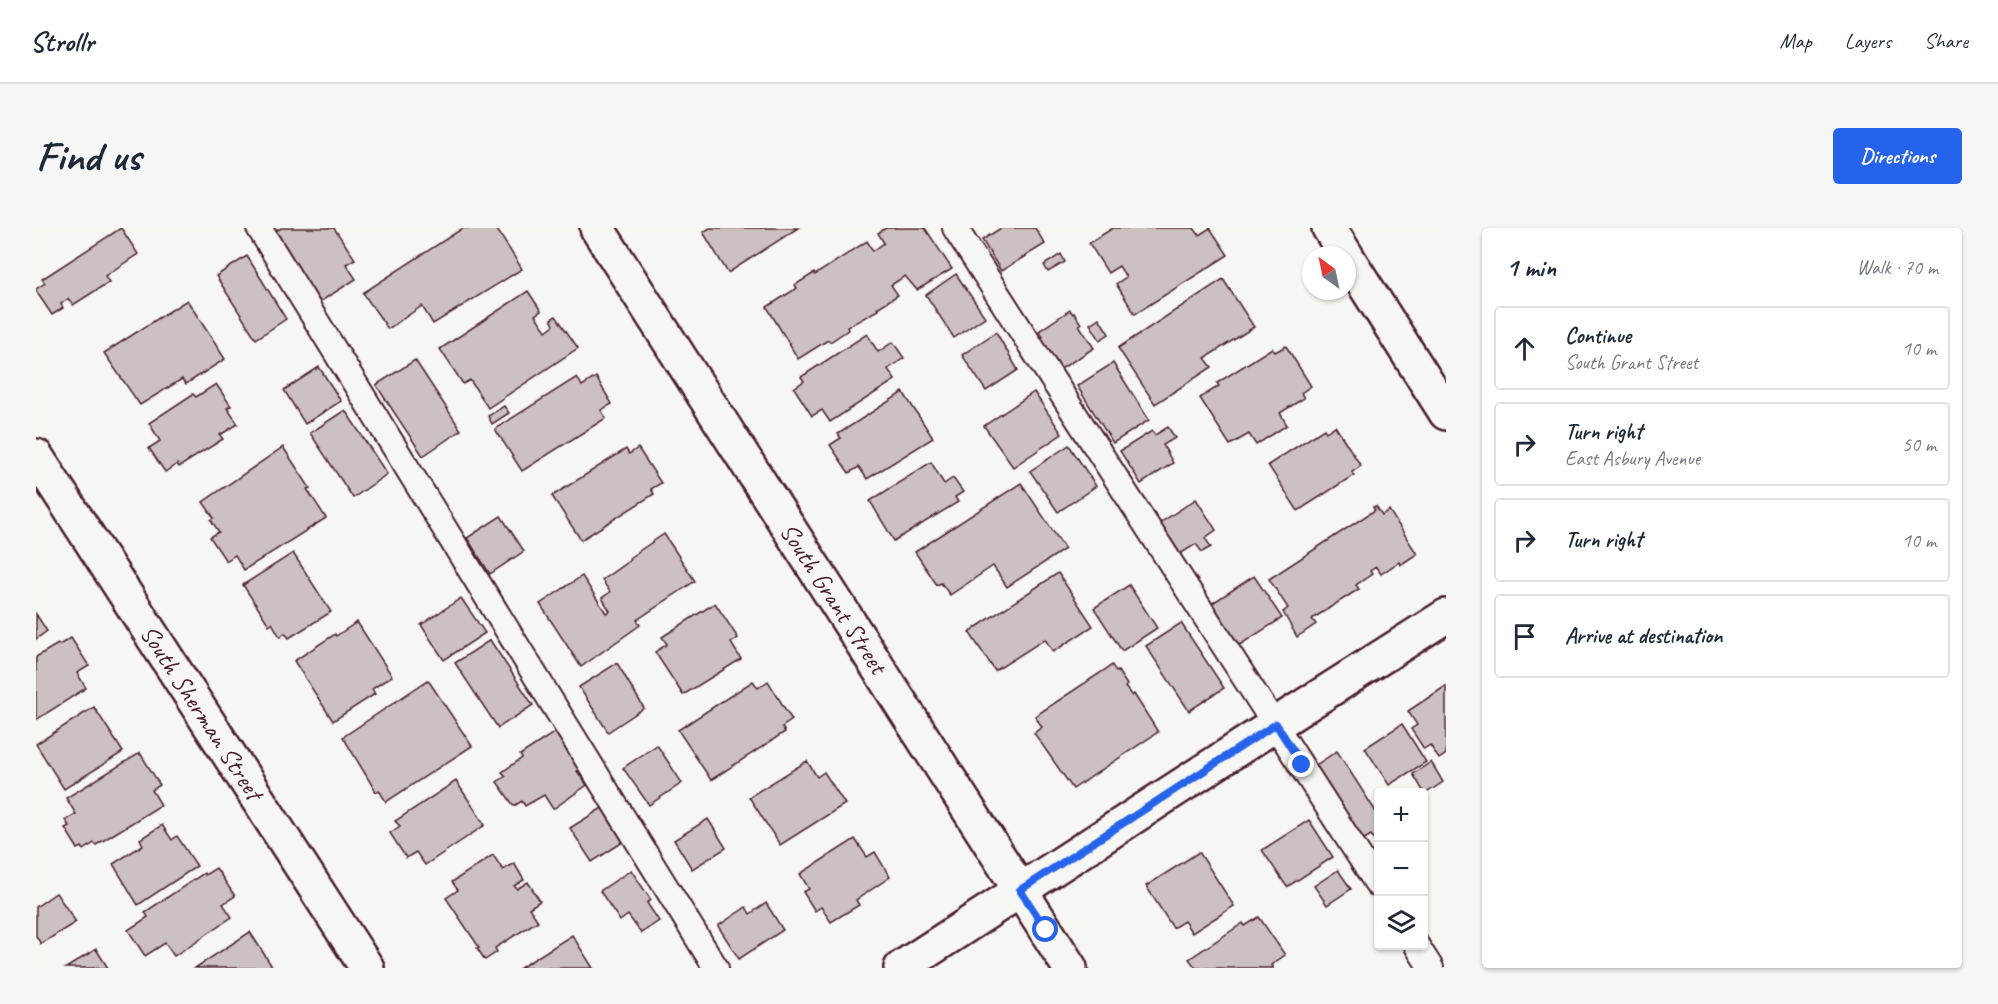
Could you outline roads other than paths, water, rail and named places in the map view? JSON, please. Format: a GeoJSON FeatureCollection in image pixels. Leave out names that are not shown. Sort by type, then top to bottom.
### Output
{"type":"FeatureCollection","features":[{"type":"Feature","properties":{"kind":"street","name":"South Grant Street"},"geometry":{"type":"LineString","coordinates":[[597,228],[1070,968]]}},
{"type":"Feature","properties":{"kind":"street"},"geometry":{"type":"LineString","coordinates":[[1329,228],[1340,246]]}},
{"type":"Feature","properties":{"kind":"street"},"geometry":{"type":"LineString","coordinates":[[1356,272],[1446,413]]}},
{"type":"Feature","properties":{"kind":"street","name":"South Sherman Street"},"geometry":{"type":"LineString","coordinates":[[36,456],[368,968]]}},
{"type":"Feature","properties":{"kind":"street"},"geometry":{"type":"LineString","coordinates":[[901,968],[1446,616]]}},
{"type":"Feature","properties":{"kind":"lane"},"geometry":{"type":"LineString","coordinates":[[258,228],[716,968]]}},
{"type":"Feature","properties":{"kind":"lane"},"geometry":{"type":"LineString","coordinates":[[955,228],[1374,879]]}},
{"type":"Feature","properties":{"kind":"lane"},"geometry":{"type":"LineString","coordinates":[[1420,950],[1431,968]]}}]}
